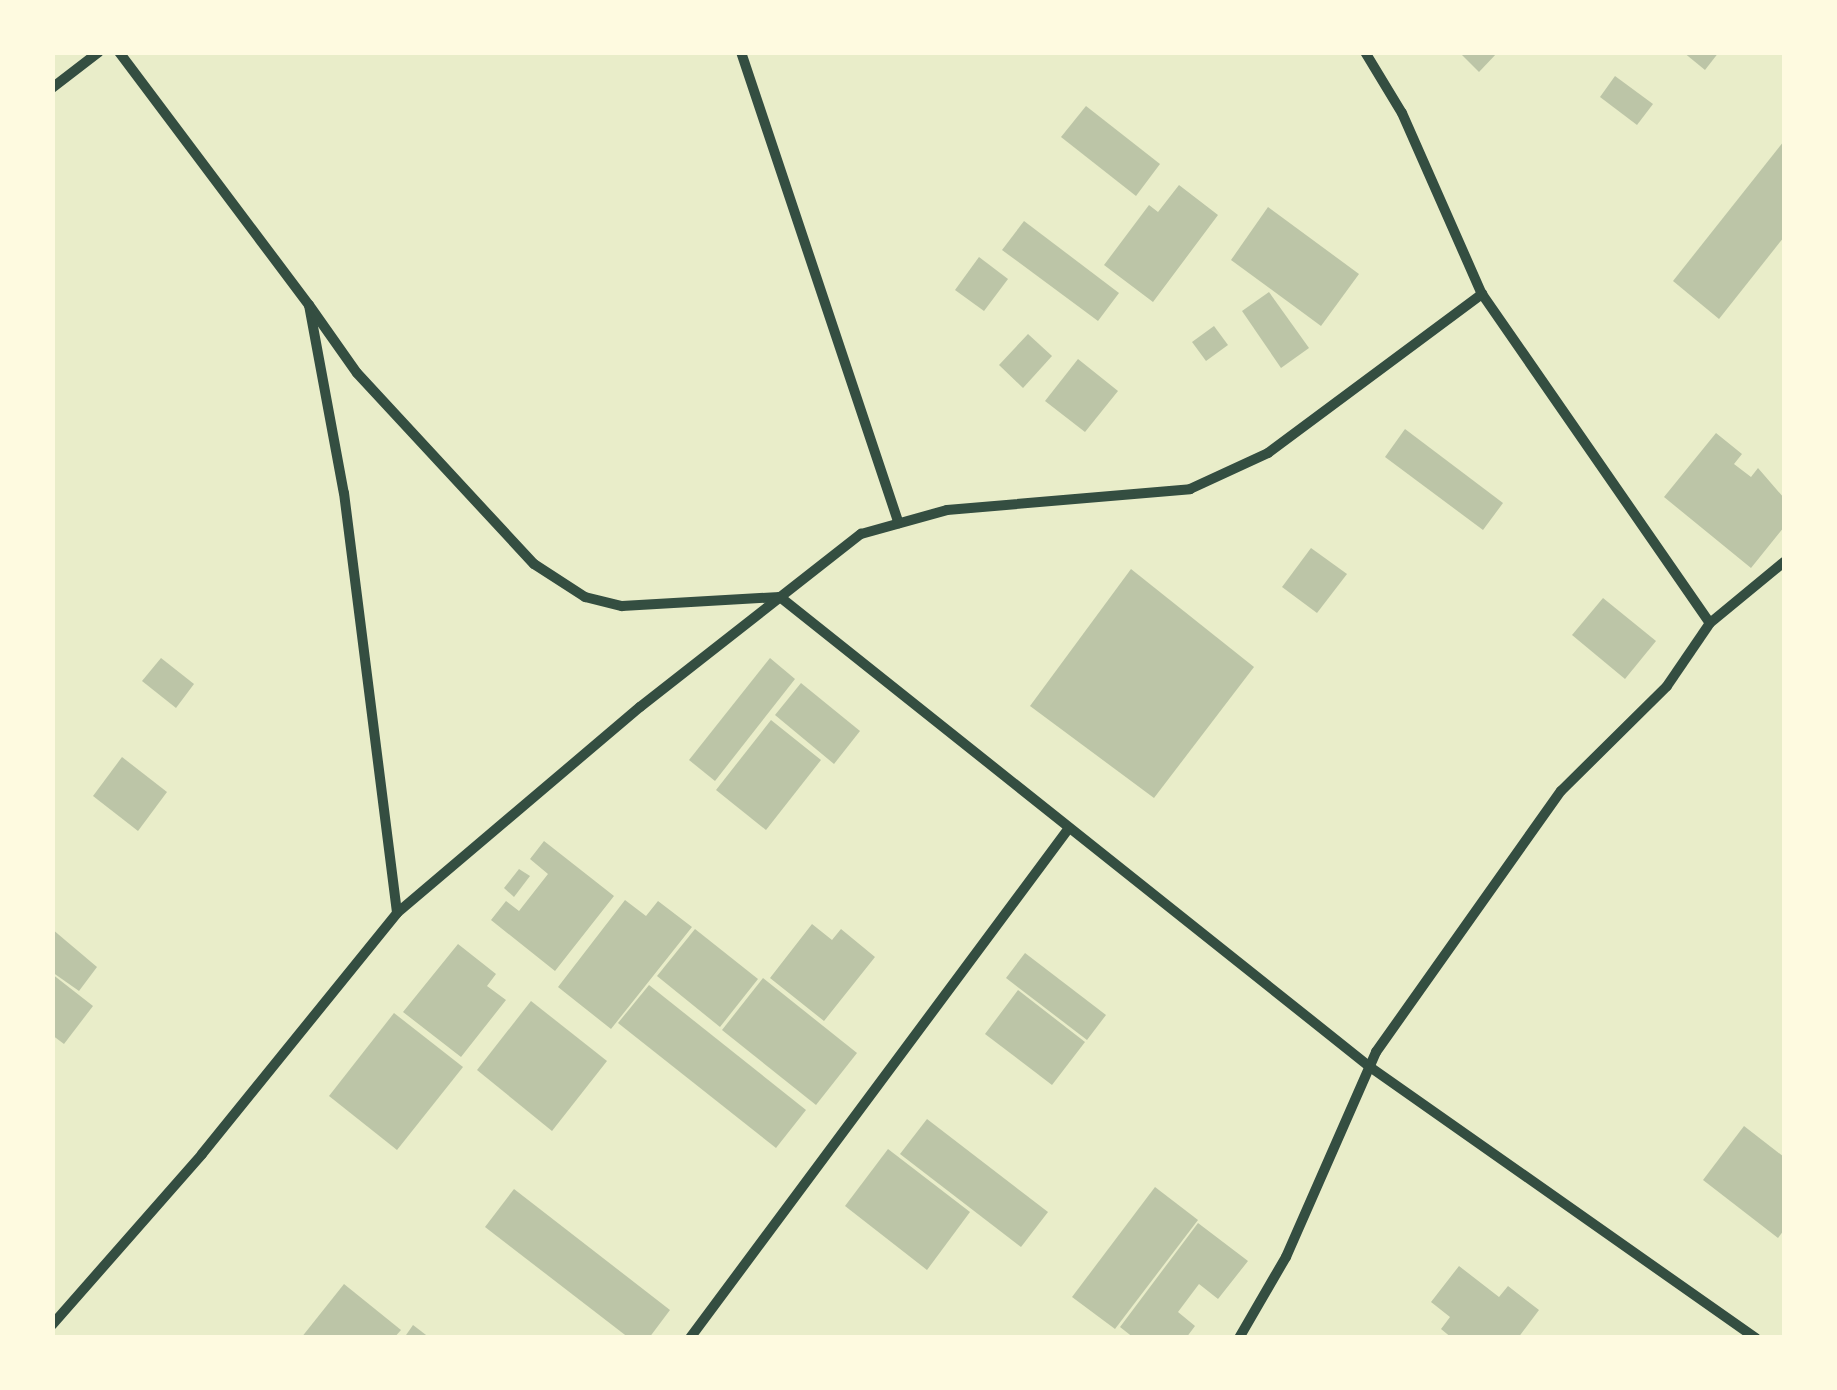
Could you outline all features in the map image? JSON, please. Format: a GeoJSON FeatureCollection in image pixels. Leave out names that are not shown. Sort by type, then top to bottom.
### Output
{"type":"FeatureCollection","features":[{"type":"Feature","properties":{"kind":"street"},"geometry":{"type":"LineString","coordinates":[[52,88],[99,52]]}},
{"type":"Feature","properties":{"kind":"street"},"geometry":{"type":"LineString","coordinates":[[119,52],[358,373],[534,564],[586,596],[622,606],[780,597],[1370,1067],[1756,1338]]}},
{"type":"Feature","properties":{"kind":"street"},"geometry":{"type":"LineString","coordinates":[[741,52],[900,523]]}},
{"type":"Feature","properties":{"kind":"street"},"geometry":{"type":"LineString","coordinates":[[1365,52],[1402,113],[1482,294],[1710,623]]}},
{"type":"Feature","properties":{"kind":"street"},"geometry":{"type":"LineString","coordinates":[[52,1324],[202,1154],[397,913],[860,534],[947,510],[1190,489],[1268,453],[1482,294]]}},
{"type":"Feature","properties":{"kind":"street"},"geometry":{"type":"LineString","coordinates":[[309,305],[344,493],[397,913]]}},
{"type":"Feature","properties":{"kind":"street"},"geometry":{"type":"LineString","coordinates":[[1239,1338],[1286,1258],[1370,1067],[1561,791],[1667,686],[1710,623],[1784,562]]}},
{"type":"Feature","properties":{"kind":"street"},"geometry":{"type":"LineString","coordinates":[[690,1338],[1070,828]]}},
{"type":"Feature","properties":{"kind":"building"},"geometry":{"type":"Polygon","coordinates":[[[1459,52],[1498,52],[1479,72],[1459,52]]]}},
{"type":"Feature","properties":{"kind":"building"},"geometry":{"type":"Polygon","coordinates":[[[1683,52],[1719,52],[1705,70],[1683,52]]]}},
{"type":"Feature","properties":{"kind":"building"},"geometry":{"type":"Polygon","coordinates":[[[1615,76],[1653,104],[1637,125],[1600,97],[1615,76]]]}},
{"type":"Feature","properties":{"kind":"building"},"geometry":{"type":"Polygon","coordinates":[[[1086,106],[1160,164],[1136,196],[1061,137],[1086,106]]]}},
{"type":"Feature","properties":{"kind":"building"},"geometry":{"type":"Polygon","coordinates":[[[1784,141],[1784,237],[1719,319],[1673,281],[1784,141]]]}},
{"type":"Feature","properties":{"kind":"building"},"geometry":{"type":"Polygon","coordinates":[[[1179,185],[1218,215],[1153,302],[1104,265],[1149,205],[1158,212],[1179,185]]]}},
{"type":"Feature","properties":{"kind":"building"},"geometry":{"type":"Polygon","coordinates":[[[1268,207],[1359,274],[1321,326],[1231,260],[1268,207]]]}},
{"type":"Feature","properties":{"kind":"building"},"geometry":{"type":"Polygon","coordinates":[[[1024,221],[1119,293],[1098,321],[1002,250],[1024,221]]]}},
{"type":"Feature","properties":{"kind":"building"},"geometry":{"type":"Polygon","coordinates":[[[979,257],[1008,279],[984,311],[955,290],[979,257]]]}},
{"type":"Feature","properties":{"kind":"building"},"geometry":{"type":"Polygon","coordinates":[[[1269,292],[1309,348],[1281,368],[1242,311],[1269,292]]]}},
{"type":"Feature","properties":{"kind":"building"},"geometry":{"type":"Polygon","coordinates":[[[1214,326],[1228,345],[1206,361],[1192,342],[1214,326]]]}},
{"type":"Feature","properties":{"kind":"building"},"geometry":{"type":"Polygon","coordinates":[[[1028,334],[1052,356],[1023,388],[999,365],[1028,334]]]}},
{"type":"Feature","properties":{"kind":"building"},"geometry":{"type":"Polygon","coordinates":[[[1078,359],[1118,391],[1085,432],[1045,401],[1078,359]]]}},
{"type":"Feature","properties":{"kind":"building"},"geometry":{"type":"Polygon","coordinates":[[[1405,429],[1503,503],[1483,530],[1385,457],[1405,429]]]}},
{"type":"Feature","properties":{"kind":"building"},"geometry":{"type":"Polygon","coordinates":[[[1716,433],[1742,454],[1734,464],[1751,477],[1758,468],[1784,498],[1784,527],[1751,568],[1664,497],[1716,433]]]}},
{"type":"Feature","properties":{"kind":"building"},"geometry":{"type":"Polygon","coordinates":[[[1311,548],[1347,574],[1317,613],[1282,587],[1311,548]]]}},
{"type":"Feature","properties":{"kind":"building"},"geometry":{"type":"Polygon","coordinates":[[[1131,569],[1254,667],[1154,798],[1030,706],[1131,569]]]}},
{"type":"Feature","properties":{"kind":"building"},"geometry":{"type":"Polygon","coordinates":[[[1603,598],[1656,641],[1625,679],[1572,635],[1603,598]]]}},
{"type":"Feature","properties":{"kind":"building"},"geometry":{"type":"Polygon","coordinates":[[[161,658],[194,684],[176,708],[142,681],[161,658]]]}},
{"type":"Feature","properties":{"kind":"building"},"geometry":{"type":"Polygon","coordinates":[[[770,658],[795,679],[715,781],[689,760],[770,658]]]}},
{"type":"Feature","properties":{"kind":"building"},"geometry":{"type":"Polygon","coordinates":[[[801,683],[860,731],[834,764],[775,715],[801,683]]]}},
{"type":"Feature","properties":{"kind":"building"},"geometry":{"type":"Polygon","coordinates":[[[771,720],[821,760],[766,830],[716,790],[771,720]]]}},
{"type":"Feature","properties":{"kind":"building"},"geometry":{"type":"Polygon","coordinates":[[[122,757],[167,792],[138,831],[93,796],[122,757]]]}},
{"type":"Feature","properties":{"kind":"building"},"geometry":{"type":"Polygon","coordinates":[[[544,841],[614,896],[555,971],[491,920],[506,901],[519,911],[548,874],[530,859],[544,841]]]}},
{"type":"Feature","properties":{"kind":"building"},"geometry":{"type":"Polygon","coordinates":[[[519,869],[530,876],[514,897],[504,888],[519,869]]]}},
{"type":"Feature","properties":{"kind":"building"},"geometry":{"type":"Polygon","coordinates":[[[625,900],[646,916],[658,901],[692,927],[611,1029],[558,987],[625,900]]]}},
{"type":"Feature","properties":{"kind":"building"},"geometry":{"type":"Polygon","coordinates":[[[812,924],[832,940],[841,929],[875,957],[824,1021],[770,978],[812,924]]]}},
{"type":"Feature","properties":{"kind":"building"},"geometry":{"type":"Polygon","coordinates":[[[52,929],[97,967],[79,991],[52,972],[52,929]]]}},
{"type":"Feature","properties":{"kind":"building"},"geometry":{"type":"Polygon","coordinates":[[[695,929],[758,979],[720,1027],[657,976],[695,929]]]}},
{"type":"Feature","properties":{"kind":"building"},"geometry":{"type":"Polygon","coordinates":[[[458,944],[496,974],[487,986],[506,1000],[461,1057],[403,1012],[458,944]]]}},
{"type":"Feature","properties":{"kind":"building"},"geometry":{"type":"Polygon","coordinates":[[[1025,953],[1106,1015],[1087,1040],[1006,978],[1025,953]]]}},
{"type":"Feature","properties":{"kind":"building"},"geometry":{"type":"Polygon","coordinates":[[[52,974],[93,1006],[64,1044],[52,1035],[52,974]]]}},
{"type":"Feature","properties":{"kind":"building"},"geometry":{"type":"Polygon","coordinates":[[[763,978],[857,1053],[816,1105],[722,1030],[763,978]]]}},
{"type":"Feature","properties":{"kind":"building"},"geometry":{"type":"Polygon","coordinates":[[[649,985],[806,1110],[776,1148],[618,1023],[649,985]]]}},
{"type":"Feature","properties":{"kind":"building"},"geometry":{"type":"Polygon","coordinates":[[[1018,990],[1085,1042],[1052,1085],[985,1034],[1018,990]]]}},
{"type":"Feature","properties":{"kind":"building"},"geometry":{"type":"Polygon","coordinates":[[[531,1001],[607,1061],[552,1131],[477,1070],[531,1001]]]}},
{"type":"Feature","properties":{"kind":"building"},"geometry":{"type":"Polygon","coordinates":[[[394,1013],[463,1067],[397,1150],[329,1096],[394,1013]]]}},
{"type":"Feature","properties":{"kind":"building"},"geometry":{"type":"Polygon","coordinates":[[[927,1119],[1048,1212],[1021,1247],[900,1154],[927,1119]]]}},
{"type":"Feature","properties":{"kind":"building"},"geometry":{"type":"Polygon","coordinates":[[[1744,1126],[1784,1157],[1784,1230],[1778,1238],[1703,1180],[1744,1126]]]}},
{"type":"Feature","properties":{"kind":"building"},"geometry":{"type":"Polygon","coordinates":[[[888,1149],[970,1212],[927,1270],[845,1206],[888,1149]]]}},
{"type":"Feature","properties":{"kind":"building"},"geometry":{"type":"Polygon","coordinates":[[[1155,1187],[1198,1220],[1115,1329],[1072,1297],[1155,1187]]]}},
{"type":"Feature","properties":{"kind":"building"},"geometry":{"type":"Polygon","coordinates":[[[514,1189],[670,1310],[649,1338],[629,1338],[485,1227],[514,1189]]]}},
{"type":"Feature","properties":{"kind":"building"},"geometry":{"type":"Polygon","coordinates":[[[1198,1223],[1248,1261],[1218,1299],[1199,1284],[1178,1312],[1195,1326],[1186,1338],[1134,1338],[1120,1327],[1198,1223]]]}},
{"type":"Feature","properties":{"kind":"building"},"geometry":{"type":"Polygon","coordinates":[[[1459,1266],[1499,1297],[1508,1286],[1539,1310],[1518,1338],[1452,1338],[1441,1329],[1450,1317],[1431,1302],[1459,1266]]]}},
{"type":"Feature","properties":{"kind":"building"},"geometry":{"type":"Polygon","coordinates":[[[344,1284],[401,1330],[394,1338],[301,1338],[344,1284]]]}},
{"type":"Feature","properties":{"kind":"building"},"geometry":{"type":"Polygon","coordinates":[[[413,1325],[430,1338],[404,1338],[413,1325]]]}}]}
